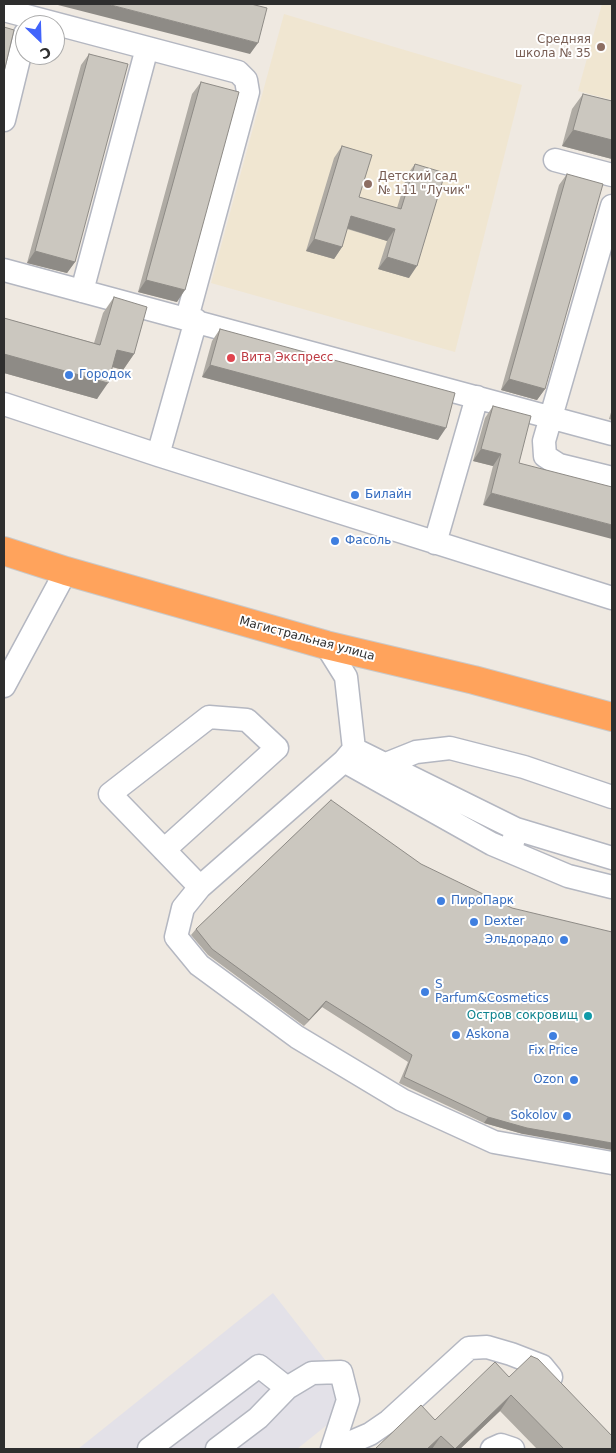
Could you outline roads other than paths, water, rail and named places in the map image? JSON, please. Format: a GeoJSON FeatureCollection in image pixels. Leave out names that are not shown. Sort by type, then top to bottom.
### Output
{"type":"FeatureCollection","features":[{"type":"Feature","properties":{"kind":"highway","name":"Магистральная улица"},"geometry":{"type":"LineString","coordinates":[[4,551],[66,571],[326,646],[474,680],[612,717]]}},
{"type":"Feature","properties":{"kind":"street"},"geometry":{"type":"LineString","coordinates":[[4,10],[15,17]]}},
{"type":"Feature","properties":{"kind":"street"},"geometry":{"type":"LineString","coordinates":[[65,32],[147,48],[238,72],[246,80],[248,92],[158,455]]}},
{"type":"Feature","properties":{"kind":"street"},"geometry":{"type":"LineString","coordinates":[[82,290],[147,48]]}},
{"type":"Feature","properties":{"kind":"street"},"geometry":{"type":"LineString","coordinates":[[4,120],[17,65]]}},
{"type":"Feature","properties":{"kind":"street"},"geometry":{"type":"LineString","coordinates":[[555,160],[612,175]]}},
{"type":"Feature","properties":{"kind":"street"},"geometry":{"type":"LineString","coordinates":[[612,206],[544,442],[545,456],[559,465],[612,478]]}},
{"type":"Feature","properties":{"kind":"street"},"geometry":{"type":"LineString","coordinates":[[4,270],[612,434]]}},
{"type":"Feature","properties":{"kind":"street"},"geometry":{"type":"LineString","coordinates":[[435,543],[477,397]]}},
{"type":"Feature","properties":{"kind":"street"},"geometry":{"type":"LineString","coordinates":[[4,404],[158,455],[612,598]]}},
{"type":"Feature","properties":{"kind":"street"},"geometry":{"type":"LineString","coordinates":[[4,686],[66,571]]}},
{"type":"Feature","properties":{"kind":"street"},"geometry":{"type":"LineString","coordinates":[[326,646],[346,677],[351,749]]}},
{"type":"Feature","properties":{"kind":"street"},"geometry":{"type":"LineString","coordinates":[[164,850],[277,748],[247,720],[209,717],[110,794],[164,850],[200,887]]}},
{"type":"Feature","properties":{"kind":"street"},"geometry":{"type":"LineString","coordinates":[[386,764],[416,752],[450,748],[524,767],[612,797]]}},
{"type":"Feature","properties":{"kind":"street"},"geometry":{"type":"LineString","coordinates":[[351,749],[386,764],[516,829],[612,858]]}},
{"type":"Feature","properties":{"kind":"street"},"geometry":{"type":"LineString","coordinates":[[351,749],[492,844],[568,876],[612,887]]}},
{"type":"Feature","properties":{"kind":"street"},"geometry":{"type":"LineString","coordinates":[[351,749],[200,887],[183,908],[176,937],[199,965],[297,1038],[402,1100],[494,1142],[612,1163]]}},
{"type":"Feature","properties":{"kind":"street"},"geometry":{"type":"LineString","coordinates":[[511,852],[516,829]]}},
{"type":"Feature","properties":{"kind":"street"},"geometry":{"type":"LineString","coordinates":[[333,1449],[370,1434],[388,1421],[469,1348],[487,1347],[542,1366],[567,1394]]}},
{"type":"Feature","properties":{"kind":"street"},"geometry":{"type":"LineString","coordinates":[[150,1449],[259,1366],[287,1388]]}},
{"type":"Feature","properties":{"kind":"street"},"geometry":{"type":"LineString","coordinates":[[217,1449],[258,1418],[287,1388],[312,1374],[341,1372],[348,1400],[333,1449]]}},
{"type":"Feature","properties":{"kind":"street"},"geometry":{"type":"LineString","coordinates":[[492,1449],[502,1445],[513,1449]]}},
{"type":"Feature","properties":{"kind":"place","name":"Средняя школа № 35"},"geometry":{"type":"Point","coordinates":[601,47]}},
{"type":"Feature","properties":{"kind":"place","name":"Детский сад № 111 \"Лучик\""},"geometry":{"type":"Point","coordinates":[368,184]}},
{"type":"Feature","properties":{"kind":"place","name":"Вита Экспресс"},"geometry":{"type":"Point","coordinates":[231,358]}},
{"type":"Feature","properties":{"kind":"place","name":"Городок"},"geometry":{"type":"Point","coordinates":[69,375]}},
{"type":"Feature","properties":{"kind":"place","name":"Билайн"},"geometry":{"type":"Point","coordinates":[355,495]}},
{"type":"Feature","properties":{"kind":"place","name":"Фасоль"},"geometry":{"type":"Point","coordinates":[335,541]}},
{"type":"Feature","properties":{"kind":"place","name":"ПироПарк"},"geometry":{"type":"Point","coordinates":[441,901]}},
{"type":"Feature","properties":{"kind":"place","name":"Dexter"},"geometry":{"type":"Point","coordinates":[474,922]}},
{"type":"Feature","properties":{"kind":"place","name":"Эльдорадо"},"geometry":{"type":"Point","coordinates":[564,940]}},
{"type":"Feature","properties":{"kind":"place","name":"S Parfum&Cosmetics"},"geometry":{"type":"Point","coordinates":[425,992]}},
{"type":"Feature","properties":{"kind":"place","name":"Остров сокровищ"},"geometry":{"type":"Point","coordinates":[588,1016]}},
{"type":"Feature","properties":{"kind":"place","name":"Askona"},"geometry":{"type":"Point","coordinates":[456,1035]}},
{"type":"Feature","properties":{"kind":"place","name":"Fix Price"},"geometry":{"type":"Point","coordinates":[553,1036]}},
{"type":"Feature","properties":{"kind":"place","name":"Ozon"},"geometry":{"type":"Point","coordinates":[574,1080]}},
{"type":"Feature","properties":{"kind":"place","name":"Sokolov"},"geometry":{"type":"Point","coordinates":[567,1116]}}]}
